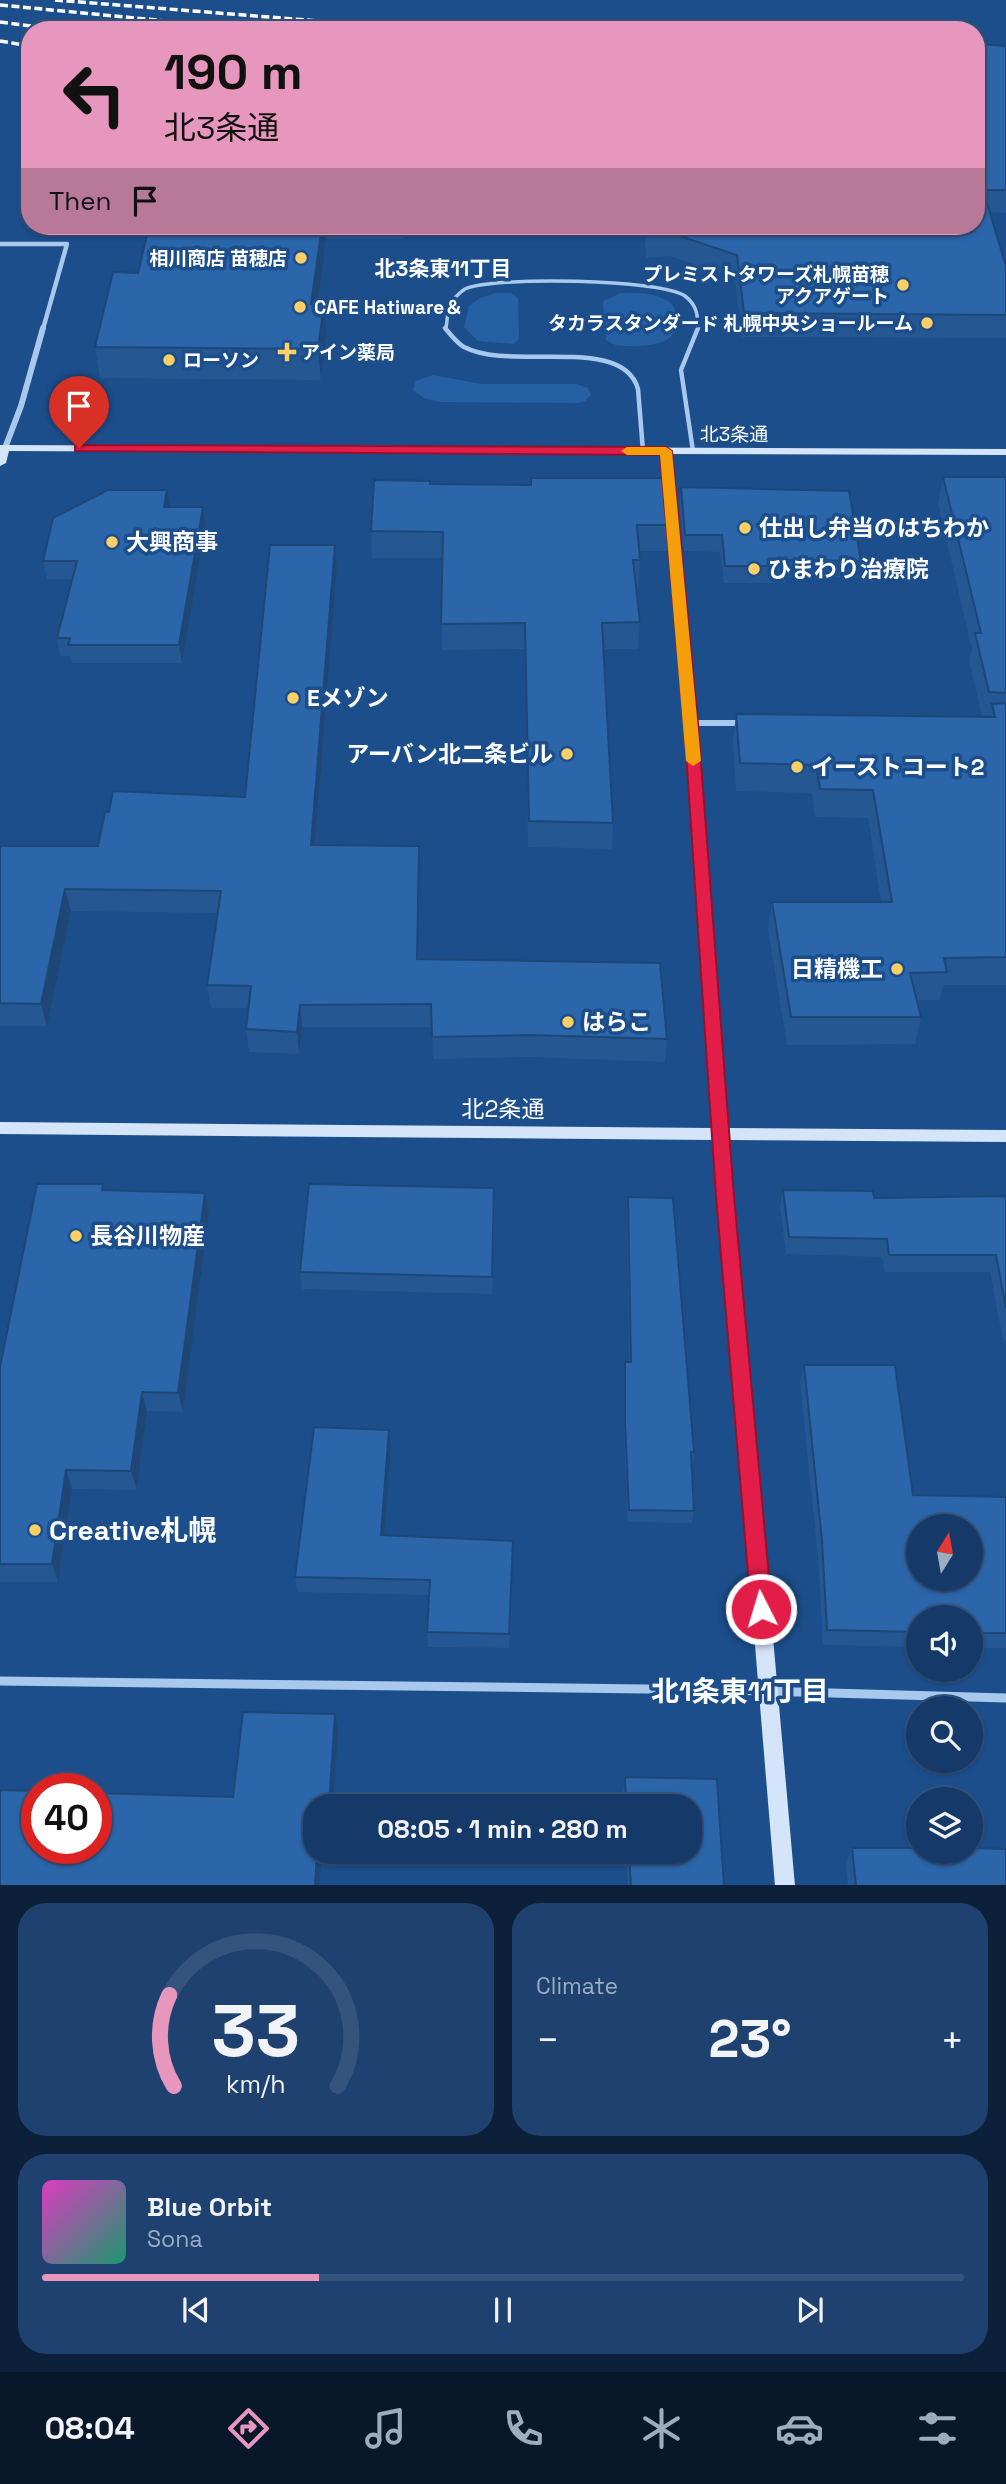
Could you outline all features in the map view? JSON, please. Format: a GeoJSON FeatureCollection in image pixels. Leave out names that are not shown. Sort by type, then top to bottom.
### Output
{"type":"FeatureCollection","features":[{"type":"Feature","properties":{"kind":"street"},"geometry":{"type":"LineString","coordinates":[[0,244],[68,244],[21,406],[2,448],[0,463]]}},
{"type":"Feature","properties":{"kind":"street","name":"北3条通"},"geometry":{"type":"LineString","coordinates":[[2,448],[1006,452]]}},
{"type":"Feature","properties":{"kind":"street"},"geometry":{"type":"LineString","coordinates":[[666,451],[691,723],[721,1133],[785,1885]]}},
{"type":"Feature","properties":{"kind":"street"},"geometry":{"type":"LineString","coordinates":[[691,723],[749,723]]}},
{"type":"Feature","properties":{"kind":"street","name":"北2条通"},"geometry":{"type":"LineString","coordinates":[[0,1128],[1006,1136]]}},
{"type":"Feature","properties":{"kind":"street"},"geometry":{"type":"LineString","coordinates":[[0,1681],[769,1691],[1006,1698]]}},
{"type":"Feature","properties":{"kind":"lane"},"geometry":{"type":"LineString","coordinates":[[643,451],[636,382],[624,368],[597,358],[505,357],[471,352],[458,345],[445,328],[449,303],[465,289],[489,284],[628,283],[669,288],[684,295],[694,304],[698,314],[698,329],[681,370],[693,451]]}},
{"type":"Feature","properties":{"kind":"shaded area"},"geometry":{"type":"Polygon","coordinates":[[[496,293],[511,293],[518,298],[519,338],[514,344],[478,341],[464,327],[469,306],[480,298],[496,293]]]}},
{"type":"Feature","properties":{"kind":"shaded area"},"geometry":{"type":"Polygon","coordinates":[[[621,293],[649,294],[671,303],[676,312],[676,325],[670,338],[656,344],[640,346],[618,345],[606,340],[603,301],[621,293]]]}},
{"type":"Feature","properties":{"kind":"shaded area"},"geometry":{"type":"Polygon","coordinates":[[[433,375],[481,384],[576,384],[588,388],[591,395],[578,403],[440,402],[424,398],[413,390],[416,381],[433,375]]]}},
{"type":"Feature","properties":{"kind":"building"},"geometry":{"type":"Polygon","coordinates":[[[985,45],[1006,46],[1006,190],[985,190],[985,45]]]}},
{"type":"Feature","properties":{"kind":"building"},"geometry":{"type":"Polygon","coordinates":[[[985,197],[1006,266],[1006,315],[744,313],[737,255],[677,235],[985,235],[985,197]]]}},
{"type":"Feature","properties":{"kind":"building"},"geometry":{"type":"Polygon","coordinates":[[[147,235],[321,235],[311,304],[324,304],[318,349],[95,347],[113,272],[138,273],[147,235]]]}},
{"type":"Feature","properties":{"kind":"building"},"geometry":{"type":"Polygon","coordinates":[[[943,477],[1006,477],[1006,693],[989,692],[975,633],[981,633],[943,477]]]}},
{"type":"Feature","properties":{"kind":"building"},"geometry":{"type":"Polygon","coordinates":[[[531,478],[665,478],[669,525],[637,525],[640,560],[633,560],[640,622],[602,623],[613,823],[529,821],[525,623],[441,624],[443,532],[371,531],[374,480],[430,481],[430,484],[531,485],[531,478]]]}},
{"type":"Feature","properties":{"kind":"building"},"geometry":{"type":"Polygon","coordinates":[[[681,487],[849,491],[861,561],[786,560],[787,566],[725,566],[722,535],[685,535],[681,487]]]}},
{"type":"Feature","properties":{"kind":"building"},"geometry":{"type":"Polygon","coordinates":[[[108,490],[167,490],[164,507],[203,507],[179,645],[68,645],[70,638],[57,638],[77,561],[43,561],[53,518],[108,490]]]}},
{"type":"Feature","properties":{"kind":"building"},"geometry":{"type":"Polygon","coordinates":[[[270,545],[335,545],[311,845],[419,846],[417,959],[660,963],[667,1039],[530,1035],[432,1037],[431,1004],[300,1005],[297,1032],[246,1029],[251,986],[207,985],[221,891],[65,889],[41,1004],[0,1003],[0,846],[98,846],[105,812],[109,812],[113,791],[245,797],[270,545]]]}},
{"type":"Feature","properties":{"kind":"building"},"geometry":{"type":"Polygon","coordinates":[[[1006,703],[1006,957],[944,958],[947,972],[910,973],[921,1017],[791,1017],[772,902],[892,902],[873,790],[820,789],[816,765],[740,763],[736,714],[995,717],[992,704],[1006,703]]]}},
{"type":"Feature","properties":{"kind":"building"},"geometry":{"type":"Polygon","coordinates":[[[37,1184],[103,1184],[102,1190],[205,1193],[178,1393],[142,1392],[131,1471],[66,1470],[52,1564],[0,1564],[0,1367],[37,1184]]]}},
{"type":"Feature","properties":{"kind":"building"},"geometry":{"type":"Polygon","coordinates":[[[309,1184],[494,1188],[492,1277],[300,1272],[309,1184]]]}},
{"type":"Feature","properties":{"kind":"building"},"geometry":{"type":"Polygon","coordinates":[[[783,1190],[873,1191],[874,1198],[1006,1196],[1006,1308],[996,1255],[889,1255],[887,1239],[789,1237],[783,1190]]]}},
{"type":"Feature","properties":{"kind":"building"},"geometry":{"type":"Polygon","coordinates":[[[628,1197],[673,1198],[694,1452],[691,1452],[694,1511],[629,1510],[625,1422],[625,1362],[631,1362],[628,1197]]]}},
{"type":"Feature","properties":{"kind":"building"},"geometry":{"type":"Polygon","coordinates":[[[804,1365],[895,1365],[913,1495],[1006,1497],[1006,1633],[983,1633],[983,1605],[906,1605],[906,1632],[827,1630],[822,1541],[804,1365]]]}},
{"type":"Feature","properties":{"kind":"building"},"geometry":{"type":"Polygon","coordinates":[[[314,1427],[389,1430],[381,1535],[513,1541],[509,1634],[427,1632],[430,1580],[295,1577],[314,1427]]]}},
{"type":"Feature","properties":{"kind":"building"},"geometry":{"type":"Polygon","coordinates":[[[243,1712],[335,1714],[330,1794],[303,1794],[303,1864],[316,1864],[315,1885],[0,1885],[0,1790],[21,1791],[21,1864],[112,1864],[112,1793],[233,1797],[243,1712]]]}},
{"type":"Feature","properties":{"kind":"building"},"geometry":{"type":"Polygon","coordinates":[[[625,1777],[717,1779],[724,1885],[631,1885],[630,1864],[702,1864],[702,1794],[626,1794],[625,1777]]]}},
{"type":"Feature","properties":{"kind":"building"},"geometry":{"type":"Polygon","coordinates":[[[852,1848],[906,1848],[906,1864],[983,1864],[983,1848],[1006,1849],[1006,1885],[856,1885],[852,1848]]]}},
{"type":"Feature","properties":{"kind":"railway"},"geometry":{"type":"LineString","coordinates":[[55,0],[319,21]]}},
{"type":"Feature","properties":{"kind":"railway"},"geometry":{"type":"LineString","coordinates":[[0,5],[166,21]]}},
{"type":"Feature","properties":{"kind":"railway"},"geometry":{"type":"LineString","coordinates":[[0,22],[21,25]]}},
{"type":"Feature","properties":{"kind":"railway"},"geometry":{"type":"LineString","coordinates":[[0,41],[21,44]]}},
{"type":"Feature","properties":{"kind":"slow traffic"},"geometry":{"type":"LineString","coordinates":[[627,451],[666,451],[693,761]]}},
{"type":"Feature","properties":{"kind":"place","name":"相川商店 苗穂店"},"geometry":{"type":"Point","coordinates":[301,258]}},
{"type":"Feature","properties":{"kind":"place","name":"プレミストタワーズ札幌苗穂 アクアゲート"},"geometry":{"type":"Point","coordinates":[903,285]}},
{"type":"Feature","properties":{"kind":"place","name":"CAFE Hatiware＆"},"geometry":{"type":"Point","coordinates":[300,307]}},
{"type":"Feature","properties":{"kind":"place","name":"タカラスタンダード 札幌中央ショールーム"},"geometry":{"type":"Point","coordinates":[927,323]}},
{"type":"Feature","properties":{"kind":"place","name":"アイン薬局"},"geometry":{"type":"Point","coordinates":[287,352]}},
{"type":"Feature","properties":{"kind":"place","name":"ローソン"},"geometry":{"type":"Point","coordinates":[169,360]}},
{"type":"Feature","properties":{"kind":"place","name":"仕出し弁当のはちわか"},"geometry":{"type":"Point","coordinates":[745,528]}},
{"type":"Feature","properties":{"kind":"place","name":"大興商事"},"geometry":{"type":"Point","coordinates":[112,542]}},
{"type":"Feature","properties":{"kind":"place","name":"ひまわり治療院"},"geometry":{"type":"Point","coordinates":[754,569]}},
{"type":"Feature","properties":{"kind":"place","name":"Eメゾン"},"geometry":{"type":"Point","coordinates":[293,698]}},
{"type":"Feature","properties":{"kind":"place","name":"アーバン北二条ビル"},"geometry":{"type":"Point","coordinates":[567,754]}},
{"type":"Feature","properties":{"kind":"place","name":"イーストコート2"},"geometry":{"type":"Point","coordinates":[797,767]}},
{"type":"Feature","properties":{"kind":"place","name":"日精機工"},"geometry":{"type":"Point","coordinates":[897,969]}},
{"type":"Feature","properties":{"kind":"place","name":"はらこ"},"geometry":{"type":"Point","coordinates":[568,1022]}},
{"type":"Feature","properties":{"kind":"place","name":"長谷川物産"},"geometry":{"type":"Point","coordinates":[76,1236]}},
{"type":"Feature","properties":{"kind":"place","name":"Creative札幌"},"geometry":{"type":"Point","coordinates":[35,1530]}},
{"type":"Feature","properties":{"kind":"district","name":"北3条東11丁目"},"geometry":{"type":"Point","coordinates":[443,269]}},
{"type":"Feature","properties":{"kind":"district","name":"北1条東11丁目"},"geometry":{"type":"Point","coordinates":[740,1691]}},
{"type":"Feature","properties":{"kind":"route"},"geometry":{"type":"LineString","coordinates":[[79,448],[666,451],[691,723],[725,1196],[761,1609]]}}]}
